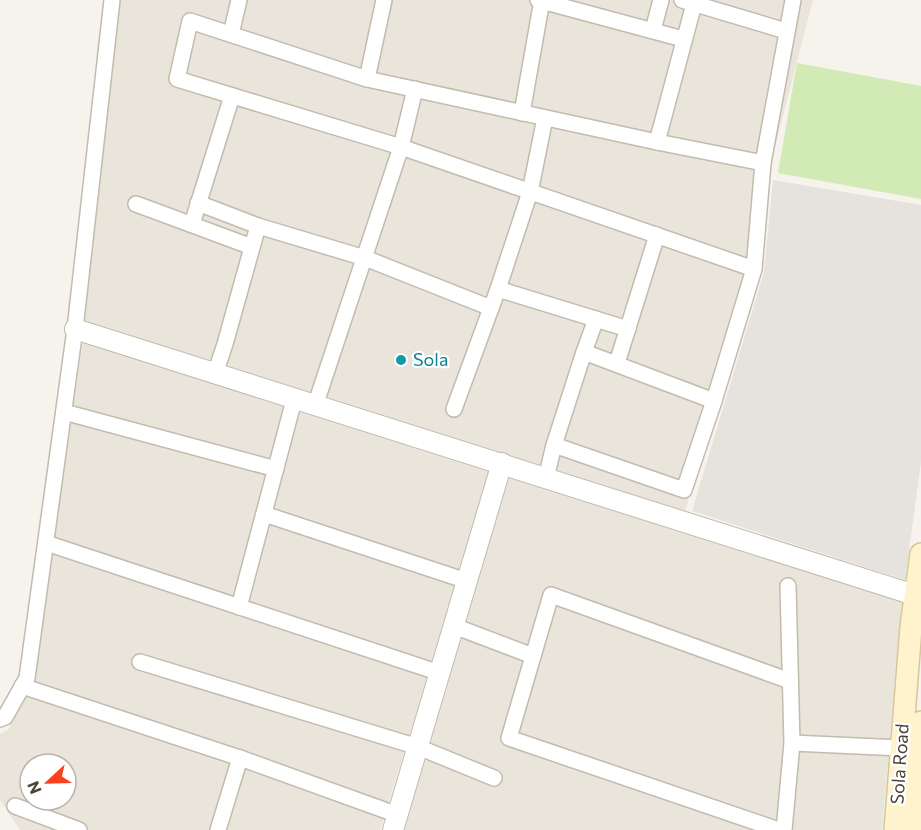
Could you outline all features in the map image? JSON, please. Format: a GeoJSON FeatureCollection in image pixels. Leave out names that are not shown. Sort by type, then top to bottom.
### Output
{"type":"FeatureCollection","features":[{"type":"Feature","properties":{"kind":"main road","name":"Sola Road"},"geometry":{"type":"LineString","coordinates":[[895,830],[911,627],[918,596],[921,555]]}},
{"type":"Feature","properties":{"kind":"main road","name":"Sola Road"},"geometry":{"type":"LineString","coordinates":[[912,830],[921,722]]}},
{"type":"Feature","properties":{"kind":"street"},"geometry":{"type":"LineString","coordinates":[[0,719],[5,717],[27,678],[75,329],[112,0]]}},
{"type":"Feature","properties":{"kind":"street"},"geometry":{"type":"LineString","coordinates":[[231,34],[239,0]]}},
{"type":"Feature","properties":{"kind":"street"},"geometry":{"type":"LineString","coordinates":[[367,79],[384,0]]}},
{"type":"Feature","properties":{"kind":"street"},"geometry":{"type":"LineString","coordinates":[[522,113],[540,0],[683,39]]}},
{"type":"Feature","properties":{"kind":"street"},"geometry":{"type":"LineString","coordinates":[[653,30],[661,0]]}},
{"type":"Feature","properties":{"kind":"street"},"geometry":{"type":"LineString","coordinates":[[554,445],[684,490],[754,269],[764,163],[793,0]]}},
{"type":"Feature","properties":{"kind":"street"},"geometry":{"type":"LineString","coordinates":[[657,142],[683,39],[688,2],[786,31]]}},
{"type":"Feature","properties":{"kind":"street"},"geometry":{"type":"LineString","coordinates":[[754,269],[401,147],[177,79],[190,21],[367,79],[764,163]]}},
{"type":"Feature","properties":{"kind":"street"},"geometry":{"type":"LineString","coordinates":[[315,406],[401,147],[415,89]]}},
{"type":"Feature","properties":{"kind":"street"},"geometry":{"type":"LineString","coordinates":[[192,224],[232,96]]}},
{"type":"Feature","properties":{"kind":"street"},"geometry":{"type":"LineString","coordinates":[[454,410],[530,192],[545,118]]}},
{"type":"Feature","properties":{"kind":"street"},"geometry":{"type":"LineString","coordinates":[[198,203],[258,226],[365,258],[491,308]]}},
{"type":"Feature","properties":{"kind":"street"},"geometry":{"type":"LineString","coordinates":[[136,204],[252,247]]}},
{"type":"Feature","properties":{"kind":"street"},"geometry":{"type":"LineString","coordinates":[[215,374],[258,226]]}},
{"type":"Feature","properties":{"kind":"street"},"geometry":{"type":"LineString","coordinates":[[617,363],[657,235]]}},
{"type":"Feature","properties":{"kind":"street"},"geometry":{"type":"LineString","coordinates":[[498,289],[628,329]]}},
{"type":"Feature","properties":{"kind":"street"},"geometry":{"type":"LineString","coordinates":[[546,478],[554,445],[596,319]]}},
{"type":"Feature","properties":{"kind":"street"},"geometry":{"type":"LineString","coordinates":[[75,329],[918,596]]}},
{"type":"Feature","properties":{"kind":"street"},"geometry":{"type":"LineString","coordinates":[[584,352],[714,401]]}},
{"type":"Feature","properties":{"kind":"street"},"geometry":{"type":"LineString","coordinates":[[239,607],[294,400]]}},
{"type":"Feature","properties":{"kind":"street"},"geometry":{"type":"LineString","coordinates":[[64,412],[276,469]]}},
{"type":"Feature","properties":{"kind":"street"},"geometry":{"type":"LineString","coordinates":[[22,686],[240,758],[395,823],[502,463]]}},
{"type":"Feature","properties":{"kind":"street"},"geometry":{"type":"LineString","coordinates":[[264,514],[467,581]]}},
{"type":"Feature","properties":{"kind":"street"},"geometry":{"type":"LineString","coordinates":[[46,543],[440,673]]}},
{"type":"Feature","properties":{"kind":"street"},"geometry":{"type":"LineString","coordinates":[[784,830],[792,743],[788,586]]}},
{"type":"Feature","properties":{"kind":"street"},"geometry":{"type":"LineString","coordinates":[[772,829],[508,738],[551,595],[790,681]]}},
{"type":"Feature","properties":{"kind":"street"},"geometry":{"type":"LineString","coordinates":[[454,626],[533,656]]}},
{"type":"Feature","properties":{"kind":"street"},"geometry":{"type":"LineString","coordinates":[[140,662],[418,747],[494,778]]}},
{"type":"Feature","properties":{"kind":"street"},"geometry":{"type":"LineString","coordinates":[[792,743],[902,748]]}},
{"type":"Feature","properties":{"kind":"street"},"geometry":{"type":"LineString","coordinates":[[218,830],[240,758]]}},
{"type":"Feature","properties":{"kind":"street"},"geometry":{"type":"LineString","coordinates":[[15,806],[79,830]]}},
{"type":"Feature","properties":{"kind":"shaded area"},"geometry":{"type":"Polygon","coordinates":[[[119,0],[813,0],[771,162],[758,272],[684,514],[81,325],[119,0]]]}},
{"type":"Feature","properties":{"kind":"shaded area"},"geometry":{"type":"Polygon","coordinates":[[[773,180],[921,205],[921,462],[905,580],[692,511],[764,272],[773,180]]]}},
{"type":"Feature","properties":{"kind":"shaded area"},"geometry":{"type":"Polygon","coordinates":[[[83,341],[492,470],[380,830],[20,830],[0,800],[0,734],[8,730],[33,678],[83,341]]]}},
{"type":"Feature","properties":{"kind":"shaded area"},"geometry":{"type":"Polygon","coordinates":[[[504,469],[902,600],[882,830],[394,830],[504,469]]]}},
{"type":"Feature","properties":{"kind":"green space"},"geometry":{"type":"Polygon","coordinates":[[[797,63],[921,86],[921,199],[778,173],[797,63]]]}},
{"type":"Feature","properties":{"kind":"place","name":"Sola"},"geometry":{"type":"Point","coordinates":[401,360]}}]}
